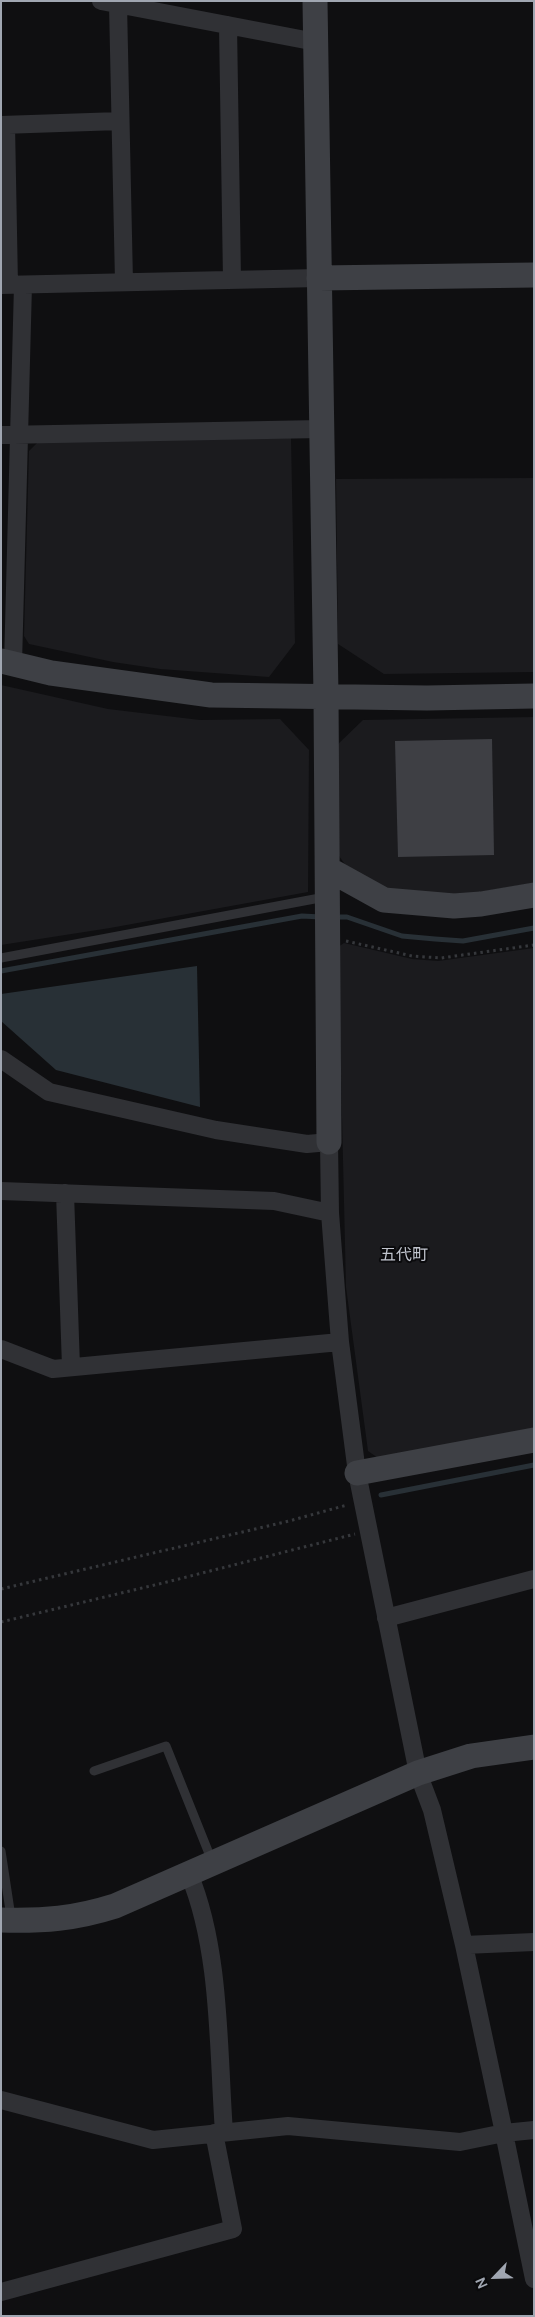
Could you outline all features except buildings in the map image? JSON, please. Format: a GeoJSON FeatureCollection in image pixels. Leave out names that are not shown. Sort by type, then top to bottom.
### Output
{"type":"FeatureCollection","features":[{"type":"Feature","properties":{"kind":"street"},"geometry":{"type":"LineString","coordinates":[[315,1],[326,696],[330,1213],[340,1342],[357,1473],[418,1773],[432,1810],[464,1945],[534,2278]]}},
{"type":"Feature","properties":{"kind":"street"},"geometry":{"type":"LineString","coordinates":[[124,282],[120,121],[109,3],[316,42]]}},
{"type":"Feature","properties":{"kind":"street"},"geometry":{"type":"LineString","coordinates":[[228,25],[232,280]]}},
{"type":"Feature","properties":{"kind":"street"},"geometry":{"type":"LineString","coordinates":[[120,121],[4,125],[4,224],[11,285],[7,662],[51,673],[211,695],[427,698],[534,696]]}},
{"type":"Feature","properties":{"kind":"street"},"geometry":{"type":"LineString","coordinates":[[11,285],[534,275]]}},
{"type":"Feature","properties":{"kind":"street"},"geometry":{"type":"LineString","coordinates":[[10,434],[322,429]]}},
{"type":"Feature","properties":{"kind":"street"},"geometry":{"type":"LineString","coordinates":[[328,869],[384,900],[454,906],[534,895]]}},
{"type":"Feature","properties":{"kind":"street"},"geometry":{"type":"LineString","coordinates":[[1,1059],[49,1092],[216,1130],[307,1144],[329,1142]]}},
{"type":"Feature","properties":{"kind":"street"},"geometry":{"type":"LineString","coordinates":[[1,1191],[274,1200],[330,1213]]}},
{"type":"Feature","properties":{"kind":"street"},"geometry":{"type":"LineString","coordinates":[[65,1193],[71,1367]]}},
{"type":"Feature","properties":{"kind":"street"},"geometry":{"type":"LineString","coordinates":[[1,1349],[54,1369],[340,1342]]}},
{"type":"Feature","properties":{"kind":"street"},"geometry":{"type":"LineString","coordinates":[[357,1473],[534,1440]]}},
{"type":"Feature","properties":{"kind":"street"},"geometry":{"type":"LineString","coordinates":[[386,1618],[534,1579]]}},
{"type":"Feature","properties":{"kind":"street"},"geometry":{"type":"LineString","coordinates":[[6,1920],[40,1921],[84,1916],[115,1906],[418,1773],[471,1756],[534,1747]]}},
{"type":"Feature","properties":{"kind":"street"},"geometry":{"type":"LineString","coordinates":[[1,2292],[233,2229],[219,2133],[216,2011],[208,1937],[189,1874]]}},
{"type":"Feature","properties":{"kind":"street"},"geometry":{"type":"LineString","coordinates":[[464,1945],[534,1942]]}},
{"type":"Feature","properties":{"kind":"street"},"geometry":{"type":"LineString","coordinates":[[1,2100],[153,2140],[288,2126],[460,2142],[504,2133],[534,2130]]}},
{"type":"Feature","properties":{"kind":"lane"},"geometry":{"type":"LineString","coordinates":[[1,958],[328,897]]}},
{"type":"Feature","properties":{"kind":"lane"},"geometry":{"type":"LineString","coordinates":[[94,1771],[166,1746],[213,1863]]}},
{"type":"Feature","properties":{"kind":"lane"},"geometry":{"type":"LineString","coordinates":[[1,1851],[6,1920]]}},
{"type":"Feature","properties":{"kind":"path"},"geometry":{"type":"LineString","coordinates":[[328,937],[412,956],[441,958],[534,945]]}},
{"type":"Feature","properties":{"kind":"path"},"geometry":{"type":"LineString","coordinates":[[1,1589],[289,1521],[362,1500]]}},
{"type":"Feature","properties":{"kind":"path"},"geometry":{"type":"LineString","coordinates":[[1,1622],[167,1582],[368,1530]]}},
{"type":"Feature","properties":{"kind":"shaded area"},"geometry":{"type":"Polygon","coordinates":[[[291,438],[295,643],[269,677],[160,669],[113,662],[29,644],[24,636],[29,451],[38,442],[291,438]]]}},
{"type":"Feature","properties":{"kind":"shaded area"},"geometry":{"type":"Polygon","coordinates":[[[534,478],[534,672],[384,674],[338,644],[336,479],[534,478]]]}},
{"type":"Feature","properties":{"kind":"shaded area"},"geometry":{"type":"Polygon","coordinates":[[[1,685],[108,709],[200,720],[280,719],[309,750],[308,892],[110,928],[1,945],[1,685]]]}},
{"type":"Feature","properties":{"kind":"shaded area"},"geometry":{"type":"Polygon","coordinates":[[[534,717],[534,883],[462,895],[387,889],[346,866],[337,853],[336,746],[363,720],[534,717]]]}},
{"type":"Feature","properties":{"kind":"shaded area"},"geometry":{"type":"Polygon","coordinates":[[[344,943],[412,959],[438,961],[534,948],[534,1428],[378,1458],[368,1451],[346,1287],[338,947],[344,943]]]}},
{"type":"Feature","properties":{"kind":"shaded area"},"geometry":{"type":"Polygon","coordinates":[[[197,966],[200,1107],[56,1070],[1,1021],[1,994],[197,966]]]}},
{"type":"Feature","properties":{"kind":"waterway"},"geometry":{"type":"LineString","coordinates":[[1,971],[302,916],[321,917]]}},
{"type":"Feature","properties":{"kind":"waterway"},"geometry":{"type":"LineString","coordinates":[[334,917],[347,917],[402,936],[463,941],[534,928]]}},
{"type":"Feature","properties":{"kind":"waterway"},"geometry":{"type":"LineString","coordinates":[[381,1495],[534,1465]]}},
{"type":"Feature","properties":{"kind":"district","name":"五代町"},"geometry":{"type":"Point","coordinates":[404,1256]}}]}
